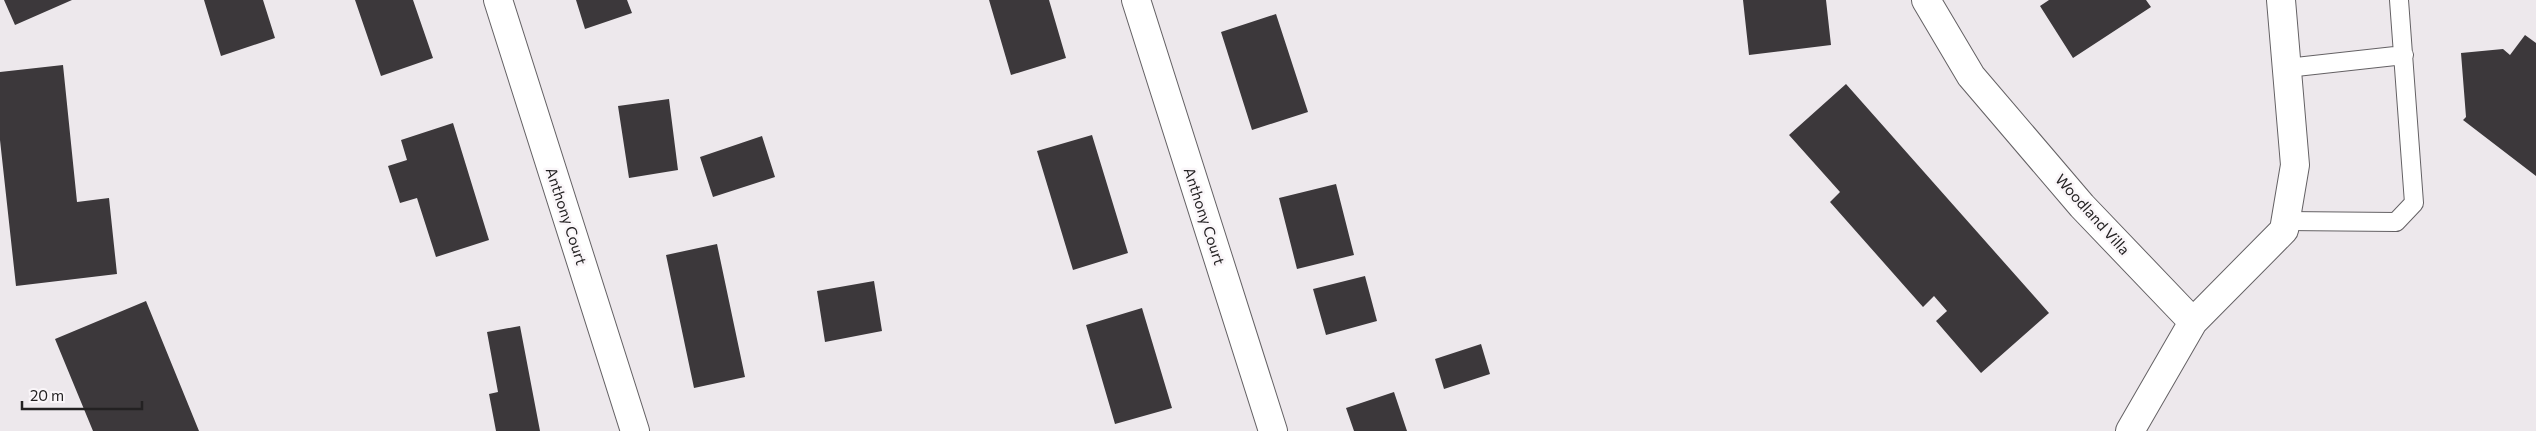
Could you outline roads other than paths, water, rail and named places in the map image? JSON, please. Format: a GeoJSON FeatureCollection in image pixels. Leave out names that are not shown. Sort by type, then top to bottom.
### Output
{"type":"FeatureCollection","features":[{"type":"Feature","properties":{"kind":"street","name":"Anthony Court"},"geometry":{"type":"LineString","coordinates":[[498,0],[635,431]]}},
{"type":"Feature","properties":{"kind":"street","name":"Anthony Court"},"geometry":{"type":"LineString","coordinates":[[1136,0],[1273,431]]}},
{"type":"Feature","properties":{"kind":"street","name":"Woodland Villa"},"geometry":{"type":"LineString","coordinates":[[1926,0],[1971,76],[2082,206],[2192,322]]}},
{"type":"Feature","properties":{"kind":"street"},"geometry":{"type":"LineString","coordinates":[[2130,431],[2192,322],[2284,230],[2295,165],[2281,0]]}},
{"type":"Feature","properties":{"kind":"lane"},"geometry":{"type":"LineString","coordinates":[[2286,221],[2396,222],[2414,204],[2400,0]]}},
{"type":"Feature","properties":{"kind":"lane"},"geometry":{"type":"LineString","coordinates":[[2287,68],[2404,55]]}}]}
